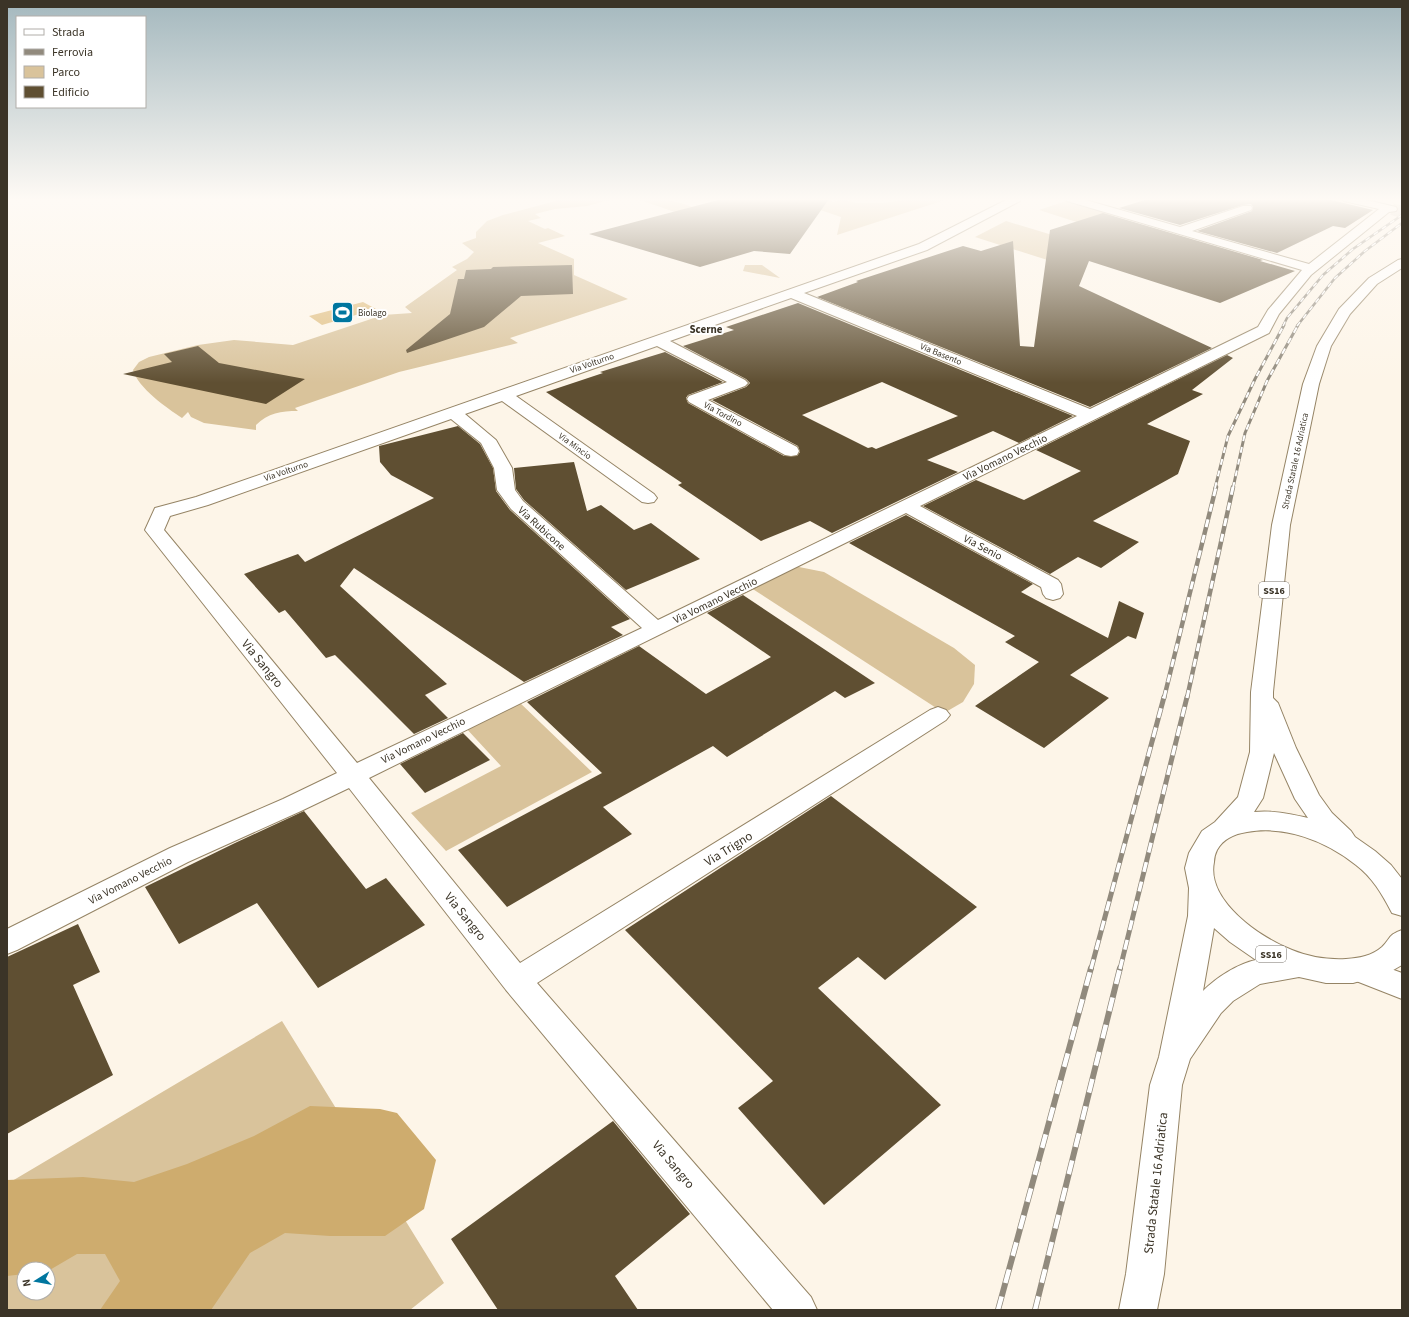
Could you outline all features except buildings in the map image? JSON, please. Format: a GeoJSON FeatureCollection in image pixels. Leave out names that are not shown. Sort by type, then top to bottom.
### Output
{"type":"FeatureCollection","features":[{"type":"Feature","properties":{"kind":"street","name":"Via Volturno"},"geometry":{"type":"LineString","coordinates":[[162,512],[202,500],[884,260]]}},
{"type":"Feature","properties":{"kind":"street"},"geometry":{"type":"LineString","coordinates":[[1282,260],[1311,269]]}},
{"type":"Feature","properties":{"kind":"street","name":"Via Vomano Vecchio"},"geometry":{"type":"LineString","coordinates":[[7,942],[179,855],[292,805],[1264,330],[1273,313],[1311,269],[1322,260]]}},
{"type":"Feature","properties":{"kind":"street","name":"Strada Statale 16 Adriatica"},"geometry":{"type":"LineString","coordinates":[[1224,829],[1243,809],[1250,798],[1262,752],[1262,692],[1281,525],[1311,384],[1324,346],[1344,312],[1372,281],[1400,267]]}},
{"type":"Feature","properties":{"kind":"street","name":"Via Basento"},"geometry":{"type":"LineString","coordinates":[[791,293],[1090,415]]}},
{"type":"Feature","properties":{"kind":"street","name":"Via Tordino"},"geometry":{"type":"LineString","coordinates":[[657,340],[740,383],[695,399],[791,451]]}},
{"type":"Feature","properties":{"kind":"street","name":"Via Mincio"},"geometry":{"type":"LineString","coordinates":[[503,394],[648,498]]}},
{"type":"Feature","properties":{"kind":"street","name":"Via Rubicone"},"geometry":{"type":"LineString","coordinates":[[453,412],[488,440],[503,468],[506,490],[517,505],[656,628]]}},
{"type":"Feature","properties":{"kind":"street","name":"Via Senio"},"geometry":{"type":"LineString","coordinates":[[906,506],[1051,584],[1053,594]]}},
{"type":"Feature","properties":{"kind":"street","name":"Via Sangro"},"geometry":{"type":"LineString","coordinates":[[162,512],[154,530],[353,774],[517,981],[798,1310]]}},
{"type":"Feature","properties":{"kind":"street","name":"Strada Statale 16 Adriatica"},"geometry":{"type":"LineString","coordinates":[[1262,692],[1284,748],[1308,799],[1323,820],[1356,851]]}},
{"type":"Feature","properties":{"kind":"street","name":"Via Trigno"},"geometry":{"type":"LineString","coordinates":[[517,981],[938,715]]}},
{"type":"Feature","properties":{"kind":"street","name":"SS16"},"geometry":{"type":"LineString","coordinates":[[1402,905],[1389,881],[1374,865],[1356,851],[1329,836],[1300,826],[1278,822],[1245,822],[1224,829],[1206,843],[1198,863],[1202,888],[1215,910],[1237,932],[1266,951],[1298,964],[1320,970],[1342,972],[1361,970],[1383,963],[1398,950],[1402,942]]}},
{"type":"Feature","properties":{"kind":"street","name":"Strada Statale 16 Adriatica"},"geometry":{"type":"LineString","coordinates":[[1138,1310],[1145,1274],[1166,1085],[1174,1057],[1202,916],[1202,888]]}},
{"type":"Feature","properties":{"kind":"street","name":"Strada Statale 16 Adriatica"},"geometry":{"type":"LineString","coordinates":[[1174,1057],[1210,1004],[1222,992],[1253,973],[1298,964]]}},
{"type":"Feature","properties":{"kind":"street"},"geometry":{"type":"LineString","coordinates":[[1361,970],[1402,986]]}},
{"type":"Feature","properties":{"kind":"green space"},"geometry":{"type":"Polygon","coordinates":[[[464,260],[574,260],[574,275],[628,299],[510,338],[518,343],[399,372],[295,408],[298,411],[270,415],[256,425],[256,430],[204,423],[191,417],[188,412],[182,418],[161,403],[147,390],[136,377],[133,370],[139,362],[149,357],[198,345],[234,340],[293,345],[383,315],[412,313],[405,307],[457,270],[452,267],[464,260]]]}},
{"type":"Feature","properties":{"kind":"green space"},"geometry":{"type":"Polygon","coordinates":[[[1049,260],[1071,260],[1060,264],[1049,260]]]}},
{"type":"Feature","properties":{"kind":"green space"},"geometry":{"type":"Polygon","coordinates":[[[745,265],[762,265],[780,278],[743,271],[745,265]]]}},
{"type":"Feature","properties":{"kind":"green space"},"geometry":{"type":"Polygon","coordinates":[[[789,565],[824,572],[954,648],[975,665],[974,684],[963,702],[944,713],[748,586],[789,565]]]}},
{"type":"Feature","properties":{"kind":"green space"},"geometry":{"type":"Polygon","coordinates":[[[517,700],[592,772],[446,851],[411,813],[501,766],[464,726],[517,700]]]}},
{"type":"Feature","properties":{"kind":"green space"},"geometry":{"type":"Polygon","coordinates":[[[282,1021],[444,1283],[410,1310],[7,1310],[7,1184],[282,1021]]]}},
{"type":"Feature","properties":{"kind":"shaded area","name":"Biolago"},"geometry":{"type":"Polygon","coordinates":[[[363,302],[376,309],[322,325],[309,316],[363,302]]]}},
{"type":"Feature","properties":{"kind":"shaded area"},"geometry":{"type":"Polygon","coordinates":[[[310,1106],[380,1109],[397,1113],[436,1160],[424,1209],[385,1236],[330,1236],[285,1233],[250,1253],[211,1310],[100,1310],[120,1281],[105,1254],[77,1254],[56,1266],[56,1261],[16,1261],[16,1275],[7,1276],[7,1180],[83,1177],[134,1182],[187,1164],[254,1136],[310,1106]]]}},
{"type":"Feature","properties":{"kind":"railway"},"geometry":{"type":"LineString","coordinates":[[1283,326],[1287,318],[1323,275],[1340,260]]}},
{"type":"Feature","properties":{"kind":"railway"},"geometry":{"type":"LineString","coordinates":[[1297,326],[1335,278],[1354,260]]}},
{"type":"Feature","properties":{"kind":"railway"},"geometry":{"type":"LineString","coordinates":[[1215,488],[1228,436],[1255,379],[1284,325]]}},
{"type":"Feature","properties":{"kind":"railway"},"geometry":{"type":"LineString","coordinates":[[1233,488],[1245,433],[1267,381],[1298,325]]}},
{"type":"Feature","properties":{"kind":"railway"},"geometry":{"type":"LineString","coordinates":[[1164,698],[1216,487]]}},
{"type":"Feature","properties":{"kind":"railway"},"geometry":{"type":"LineString","coordinates":[[1187,698],[1233,487]]}},
{"type":"Feature","properties":{"kind":"railway"},"geometry":{"type":"LineString","coordinates":[[1091,969],[1164,697]]}},
{"type":"Feature","properties":{"kind":"railway"},"geometry":{"type":"LineString","coordinates":[[1120,969],[1187,697]]}},
{"type":"Feature","properties":{"kind":"railway"},"geometry":{"type":"LineString","coordinates":[[998,1310],[1091,968]]}},
{"type":"Feature","properties":{"kind":"railway"},"geometry":{"type":"LineString","coordinates":[[1035,1310],[1120,968]]}},
{"type":"Feature","properties":{"kind":"place","name":"Biolago"},"geometry":{"type":"Point","coordinates":[343,313]}},
{"type":"Feature","properties":{"kind":"district","name":"Scerne"},"geometry":{"type":"Point","coordinates":[706,329]}}]}
